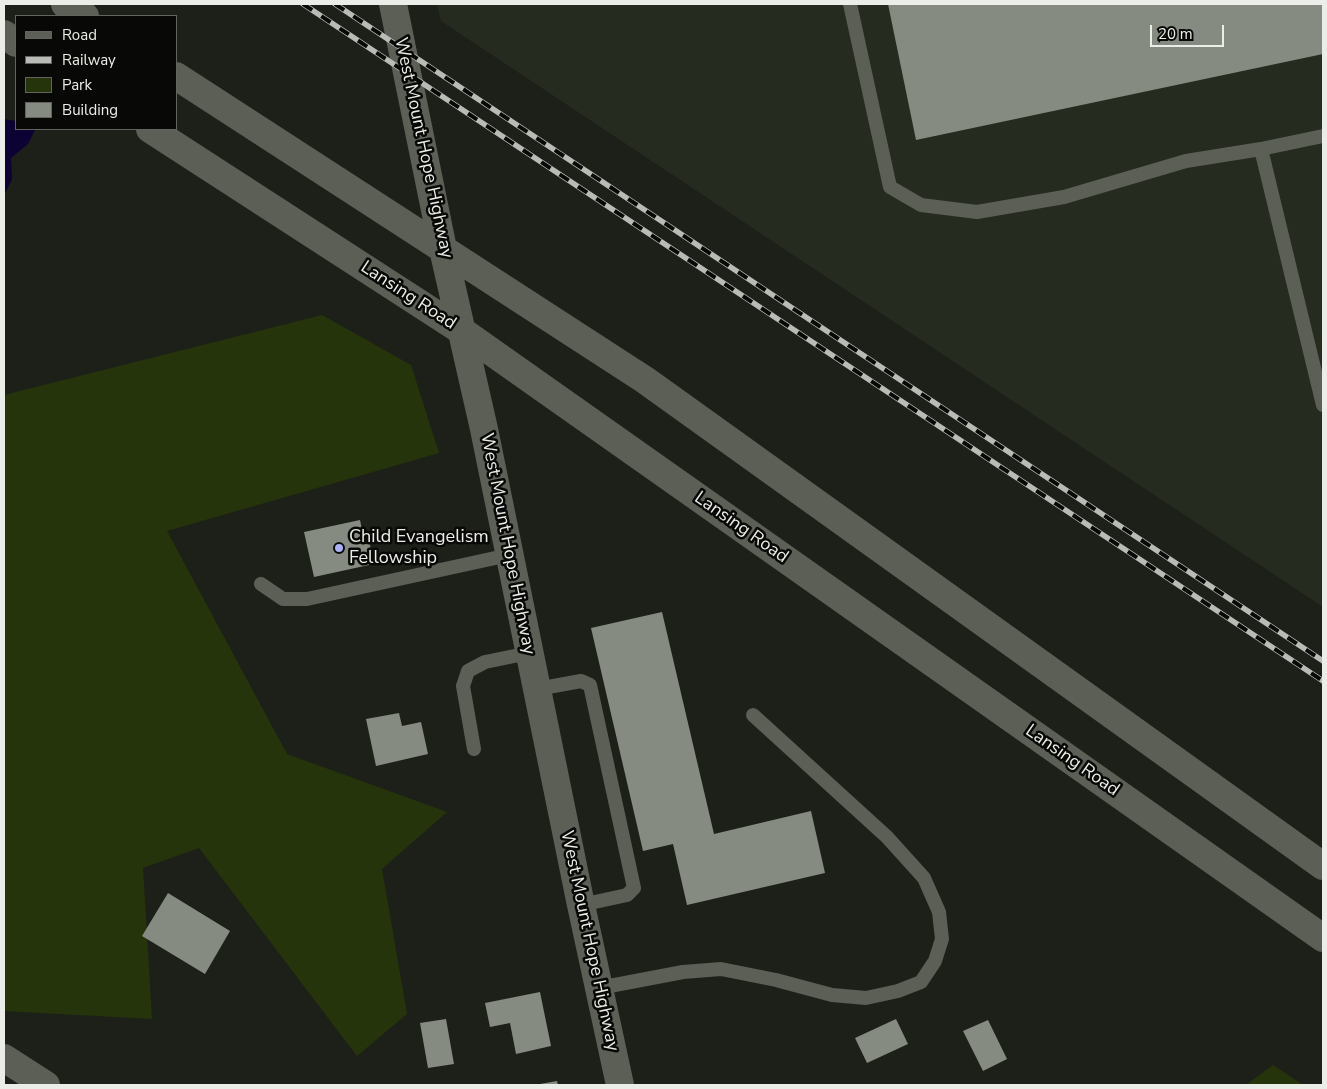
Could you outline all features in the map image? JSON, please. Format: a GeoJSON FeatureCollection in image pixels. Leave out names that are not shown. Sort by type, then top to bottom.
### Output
{"type":"FeatureCollection","features":[{"type":"Feature","properties":{"kind":"main road"},"geometry":{"type":"LineString","coordinates":[[65,4],[83,15]]}},
{"type":"Feature","properties":{"kind":"main road","name":"West Mount Hope Highway"},"geometry":{"type":"LineString","coordinates":[[393,4],[620,1085]]}},
{"type":"Feature","properties":{"kind":"main road"},"geometry":{"type":"LineString","coordinates":[[4,34],[15,41]]}},
{"type":"Feature","properties":{"kind":"main road"},"geometry":{"type":"LineString","coordinates":[[178,77],[645,380],[1323,866]]}},
{"type":"Feature","properties":{"kind":"main road","name":"Lansing Road"},"geometry":{"type":"LineString","coordinates":[[152,130],[462,331],[1323,938]]}},
{"type":"Feature","properties":{"kind":"main road"},"geometry":{"type":"LineString","coordinates":[[4,1058],[46,1085]]}},
{"type":"Feature","properties":{"kind":"lane"},"geometry":{"type":"LineString","coordinates":[[850,4],[890,187],[921,205],[977,212],[1064,197],[1186,161],[1261,150],[1323,136]]}},
{"type":"Feature","properties":{"kind":"lane"},"geometry":{"type":"LineString","coordinates":[[1261,150],[1323,405]]}},
{"type":"Feature","properties":{"kind":"lane"},"geometry":{"type":"LineString","coordinates":[[261,584],[283,599],[307,599],[509,555]]}},
{"type":"Feature","properties":{"kind":"lane"},"geometry":{"type":"LineString","coordinates":[[474,749],[463,686],[468,671],[484,662],[529,654]]}},
{"type":"Feature","properties":{"kind":"lane"},"geometry":{"type":"LineString","coordinates":[[537,689],[581,681],[590,685],[634,888],[627,895],[581,905]]}},
{"type":"Feature","properties":{"kind":"lane"},"geometry":{"type":"LineString","coordinates":[[599,988],[682,972],[721,970],[776,980],[832,995],[866,998],[898,991],[921,982],[935,961],[942,939],[939,912],[924,878],[887,837],[753,715]]}},
{"type":"Feature","properties":{"kind":"shaded area"},"geometry":{"type":"Polygon","coordinates":[[[437,4],[1323,4],[1323,607],[441,21],[437,4]]]}},
{"type":"Feature","properties":{"kind":"shaded area"},"geometry":{"type":"Polygon","coordinates":[[[4,119],[15,121],[15,130],[35,130],[28,144],[11,158],[12,179],[4,196],[4,119]]]}},
{"type":"Feature","properties":{"kind":"green space"},"geometry":{"type":"Polygon","coordinates":[[[322,315],[411,365],[439,453],[167,531],[287,754],[447,812],[382,869],[407,1014],[357,1056],[199,848],[143,868],[152,1019],[4,1011],[4,395],[322,315]]]}},
{"type":"Feature","properties":{"kind":"green space"},"geometry":{"type":"Polygon","coordinates":[[[1273,1065],[1303,1085],[1246,1085],[1273,1065]]]}},
{"type":"Feature","properties":{"kind":"building"},"geometry":{"type":"Polygon","coordinates":[[[888,4],[1323,4],[1323,54],[916,140],[888,4]]]}},
{"type":"Feature","properties":{"kind":"building","name":"Child Evangelism Fellowship"},"geometry":{"type":"Polygon","coordinates":[[[360,520],[364,540],[369,539],[372,556],[367,557],[369,565],[314,577],[304,532],[360,520]]]}},
{"type":"Feature","properties":{"kind":"building"},"geometry":{"type":"Polygon","coordinates":[[[662,612],[714,834],[811,811],[825,873],[687,905],[673,844],[643,851],[591,628],[662,612]]]}},
{"type":"Feature","properties":{"kind":"building"},"geometry":{"type":"Polygon","coordinates":[[[399,713],[402,726],[421,722],[428,754],[376,766],[366,719],[399,713]]]}},
{"type":"Feature","properties":{"kind":"building"},"geometry":{"type":"Polygon","coordinates":[[[168,893],[230,931],[205,974],[142,936],[168,893]]]}},
{"type":"Feature","properties":{"kind":"building"},"geometry":{"type":"Polygon","coordinates":[[[540,992],[551,1046],[516,1054],[510,1023],[490,1027],[485,1003],[540,992]]]}},
{"type":"Feature","properties":{"kind":"building"},"geometry":{"type":"Polygon","coordinates":[[[446,1019],[454,1064],[428,1068],[420,1023],[446,1019]]]}},
{"type":"Feature","properties":{"kind":"building"},"geometry":{"type":"Polygon","coordinates":[[[896,1019],[908,1044],[867,1063],[855,1038],[896,1019]]]}},
{"type":"Feature","properties":{"kind":"building"},"geometry":{"type":"Polygon","coordinates":[[[988,1020],[1007,1059],[983,1071],[963,1031],[988,1020]]]}},
{"type":"Feature","properties":{"kind":"building"},"geometry":{"type":"Polygon","coordinates":[[[557,1081],[558,1085],[540,1085],[540,1084],[557,1081]]]}},
{"type":"Feature","properties":{"kind":"railway"},"geometry":{"type":"LineString","coordinates":[[303,4],[1323,681]]}},
{"type":"Feature","properties":{"kind":"railway"},"geometry":{"type":"LineString","coordinates":[[335,4],[1323,661]]}},
{"type":"Feature","properties":{"kind":"place","name":"Child Evangelism Fellowship"},"geometry":{"type":"Point","coordinates":[339,548]}}]}
